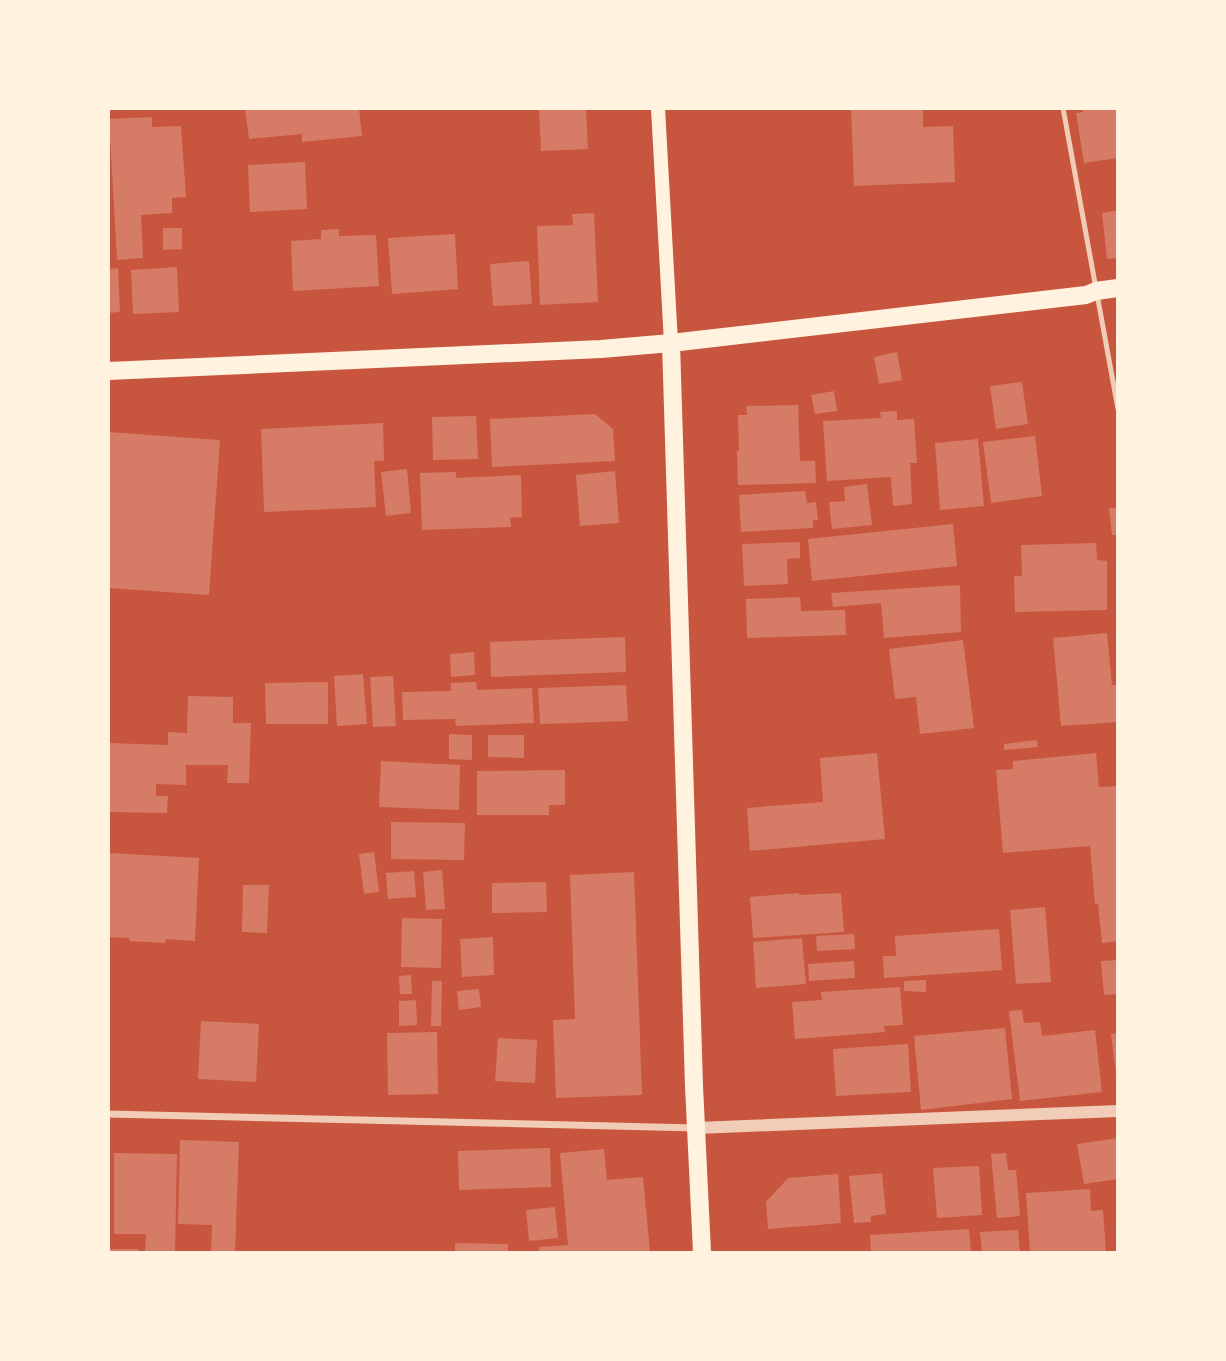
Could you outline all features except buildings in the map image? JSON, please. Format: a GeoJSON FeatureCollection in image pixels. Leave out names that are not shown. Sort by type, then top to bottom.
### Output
{"type":"FeatureCollection","features":[{"type":"Feature","properties":{"kind":"main road"},"geometry":{"type":"LineString","coordinates":[[658,108],[671,343],[702,1252]]}},
{"type":"Feature","properties":{"kind":"main road"},"geometry":{"type":"LineString","coordinates":[[108,371],[601,349],[1086,295],[1118,288]]}},
{"type":"Feature","properties":{"kind":"street"},"geometry":{"type":"LineString","coordinates":[[108,1114],[697,1128],[1118,1111]]}},
{"type":"Feature","properties":{"kind":"lane"},"geometry":{"type":"LineString","coordinates":[[1063,108],[1118,409]]}}]}
